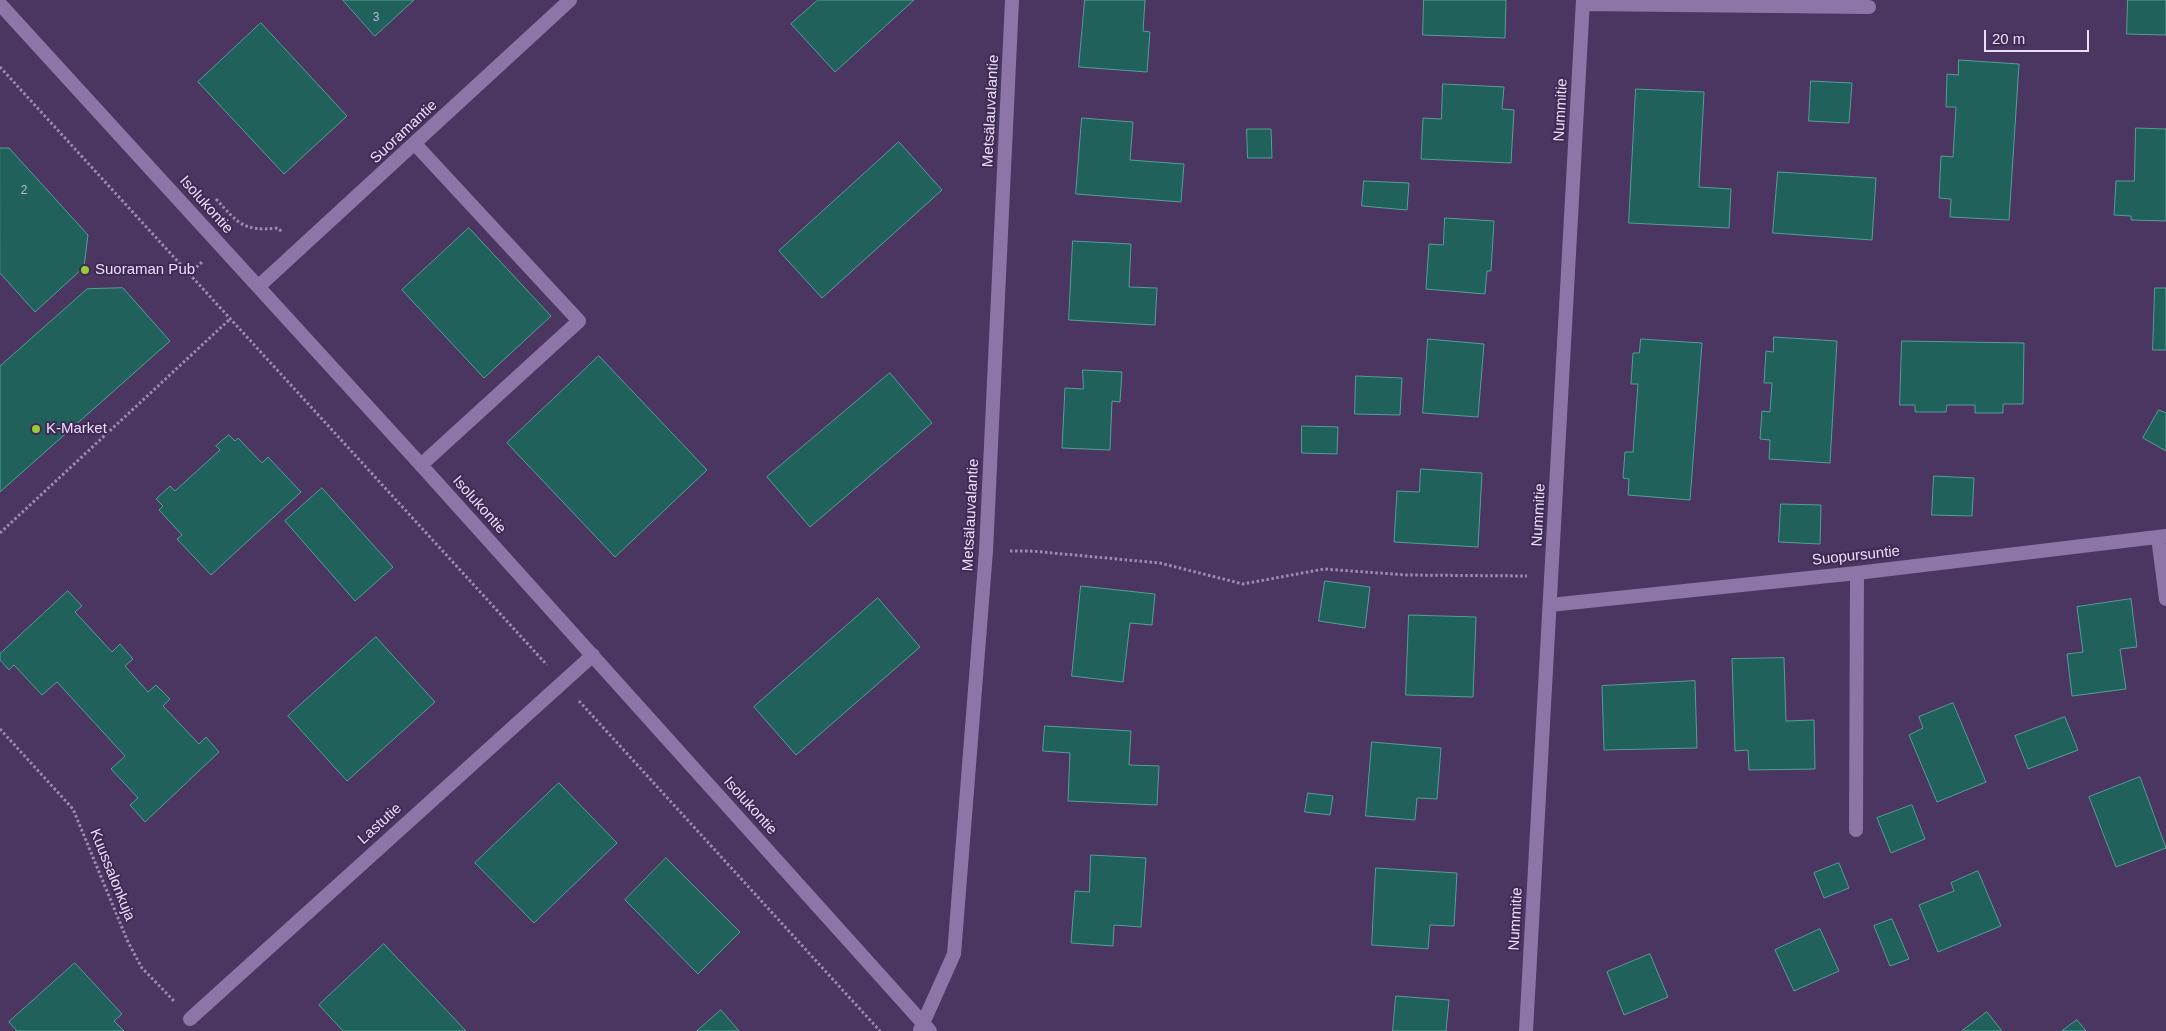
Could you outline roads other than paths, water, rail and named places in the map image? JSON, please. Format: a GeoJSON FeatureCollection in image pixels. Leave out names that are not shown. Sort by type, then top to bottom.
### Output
{"type":"FeatureCollection","features":[{"type":"Feature","properties":{"kind":"street","name":"Suoramantie"},"geometry":{"type":"LineString","coordinates":[[259,286],[570,0]]}},
{"type":"Feature","properties":{"kind":"street","name":"Metsälauvalantie"},"geometry":{"type":"LineString","coordinates":[[925,1029],[954,954],[986,552],[1012,0]]}},
{"type":"Feature","properties":{"kind":"street"},"geometry":{"type":"LineString","coordinates":[[1583,2],[1870,7]]}},
{"type":"Feature","properties":{"kind":"street","name":"Nummitie"},"geometry":{"type":"LineString","coordinates":[[1526,1031],[1583,2]]}},
{"type":"Feature","properties":{"kind":"street","name":"Isolukontie"},"geometry":{"type":"LineString","coordinates":[[0,4],[259,286],[593,655],[925,1029]]}},
{"type":"Feature","properties":{"kind":"street"},"geometry":{"type":"LineString","coordinates":[[415,144],[579,321],[421,465]]}},
{"type":"Feature","properties":{"kind":"street"},"geometry":{"type":"LineString","coordinates":[[2162,537],[2166,599]]}},
{"type":"Feature","properties":{"kind":"street","name":"Suopursuntie"},"geometry":{"type":"LineString","coordinates":[[1550,605],[1857,573],[2162,537]]}},
{"type":"Feature","properties":{"kind":"street"},"geometry":{"type":"LineString","coordinates":[[1856,830],[1857,573]]}},
{"type":"Feature","properties":{"kind":"street","name":"Lastutie"},"geometry":{"type":"LineString","coordinates":[[190,1019],[593,655]]}},
{"type":"Feature","properties":{"kind":"place","name":"Suoraman Pub"},"geometry":{"type":"Point","coordinates":[85,270]}},
{"type":"Feature","properties":{"kind":"place","name":"K-Market"},"geometry":{"type":"Point","coordinates":[36,429]}}]}
